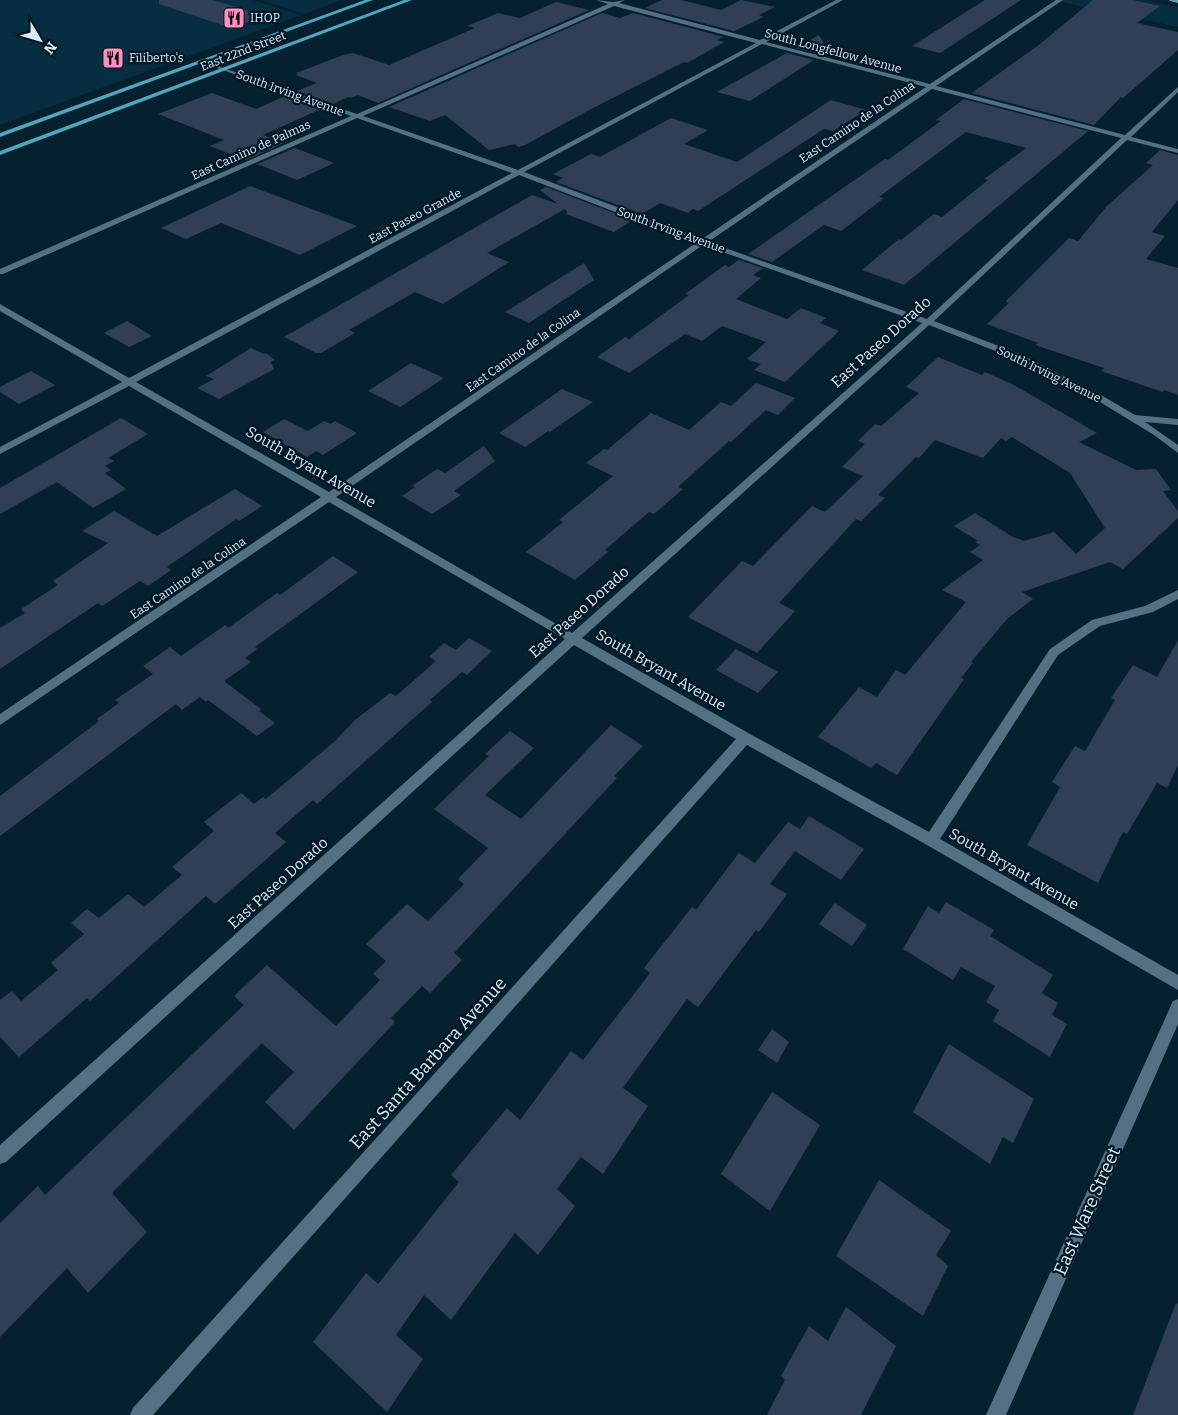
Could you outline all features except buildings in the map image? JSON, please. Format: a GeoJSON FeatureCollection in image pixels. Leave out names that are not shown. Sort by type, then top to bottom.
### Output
{"type":"FeatureCollection","features":[{"type":"Feature","properties":{"kind":"main road","name":"East 22nd Street"},"geometry":{"type":"LineString","coordinates":[[0,135],[370,0]]}},
{"type":"Feature","properties":{"kind":"main road","name":"East 22nd Street"},"geometry":{"type":"LineString","coordinates":[[0,153],[409,0]]}},
{"type":"Feature","properties":{"kind":"main road"},"geometry":{"type":"LineString","coordinates":[[1172,0],[1178,1]]}},
{"type":"Feature","properties":{"kind":"street","name":"South Longfellow Avenue"},"geometry":{"type":"LineString","coordinates":[[599,0],[930,88],[1178,151]]}},
{"type":"Feature","properties":{"kind":"street","name":"East Camino de Palmas"},"geometry":{"type":"LineString","coordinates":[[0,272],[622,0]]}},
{"type":"Feature","properties":{"kind":"street","name":"East Paseo Grande"},"geometry":{"type":"LineString","coordinates":[[0,450],[840,0]]}},
{"type":"Feature","properties":{"kind":"street","name":"East Camino de la Colina"},"geometry":{"type":"LineString","coordinates":[[0,720],[332,497],[702,242],[1060,0]]}},
{"type":"Feature","properties":{"kind":"street","name":"South Irving Avenue"},"geometry":{"type":"LineString","coordinates":[[202,61],[519,173],[702,242],[928,322],[1019,357],[1098,397],[1158,433],[1178,450]]}},
{"type":"Feature","properties":{"kind":"street","name":"East Paseo Dorado"},"geometry":{"type":"LineString","coordinates":[[0,1156],[574,638],[928,322],[1178,89]]}},
{"type":"Feature","properties":{"kind":"street","name":"South Bryant Avenue"},"geometry":{"type":"LineString","coordinates":[[0,307],[128,382],[332,497],[745,738],[932,840],[1178,983]]}},
{"type":"Feature","properties":{"kind":"street","name":"South Irving Avenue"},"geometry":{"type":"LineString","coordinates":[[1132,417],[1178,422]]}},
{"type":"Feature","properties":{"kind":"street"},"geometry":{"type":"LineString","coordinates":[[932,840],[1054,652],[1096,624],[1149,609],[1178,594]]}},
{"type":"Feature","properties":{"kind":"street"},"geometry":{"type":"LineString","coordinates":[[1163,602],[1178,604]]}},
{"type":"Feature","properties":{"kind":"street","name":"East Santa Barbara Avenue"},"geometry":{"type":"LineString","coordinates":[[140,1415],[745,738]]}},
{"type":"Feature","properties":{"kind":"street","name":"East Ware Street"},"geometry":{"type":"LineString","coordinates":[[996,1415],[1178,1006]]}},
{"type":"Feature","properties":{"kind":"shaded area"},"geometry":{"type":"Polygon","coordinates":[[[0,0],[252,0],[301,15],[0,125],[0,0]]]}},
{"type":"Feature","properties":{"kind":"shaded area"},"geometry":{"type":"Polygon","coordinates":[[[261,0],[342,0],[304,14],[261,0]]]}},
{"type":"Feature","properties":{"kind":"shaded area"},"geometry":{"type":"Polygon","coordinates":[[[1052,0],[1143,0],[1178,7],[1178,27],[1052,0]]]}},
{"type":"Feature","properties":{"kind":"place","name":"IHOP"},"geometry":{"type":"Point","coordinates":[234,18]}},
{"type":"Feature","properties":{"kind":"place","name":"Filiberto's"},"geometry":{"type":"Point","coordinates":[113,58]}}]}
